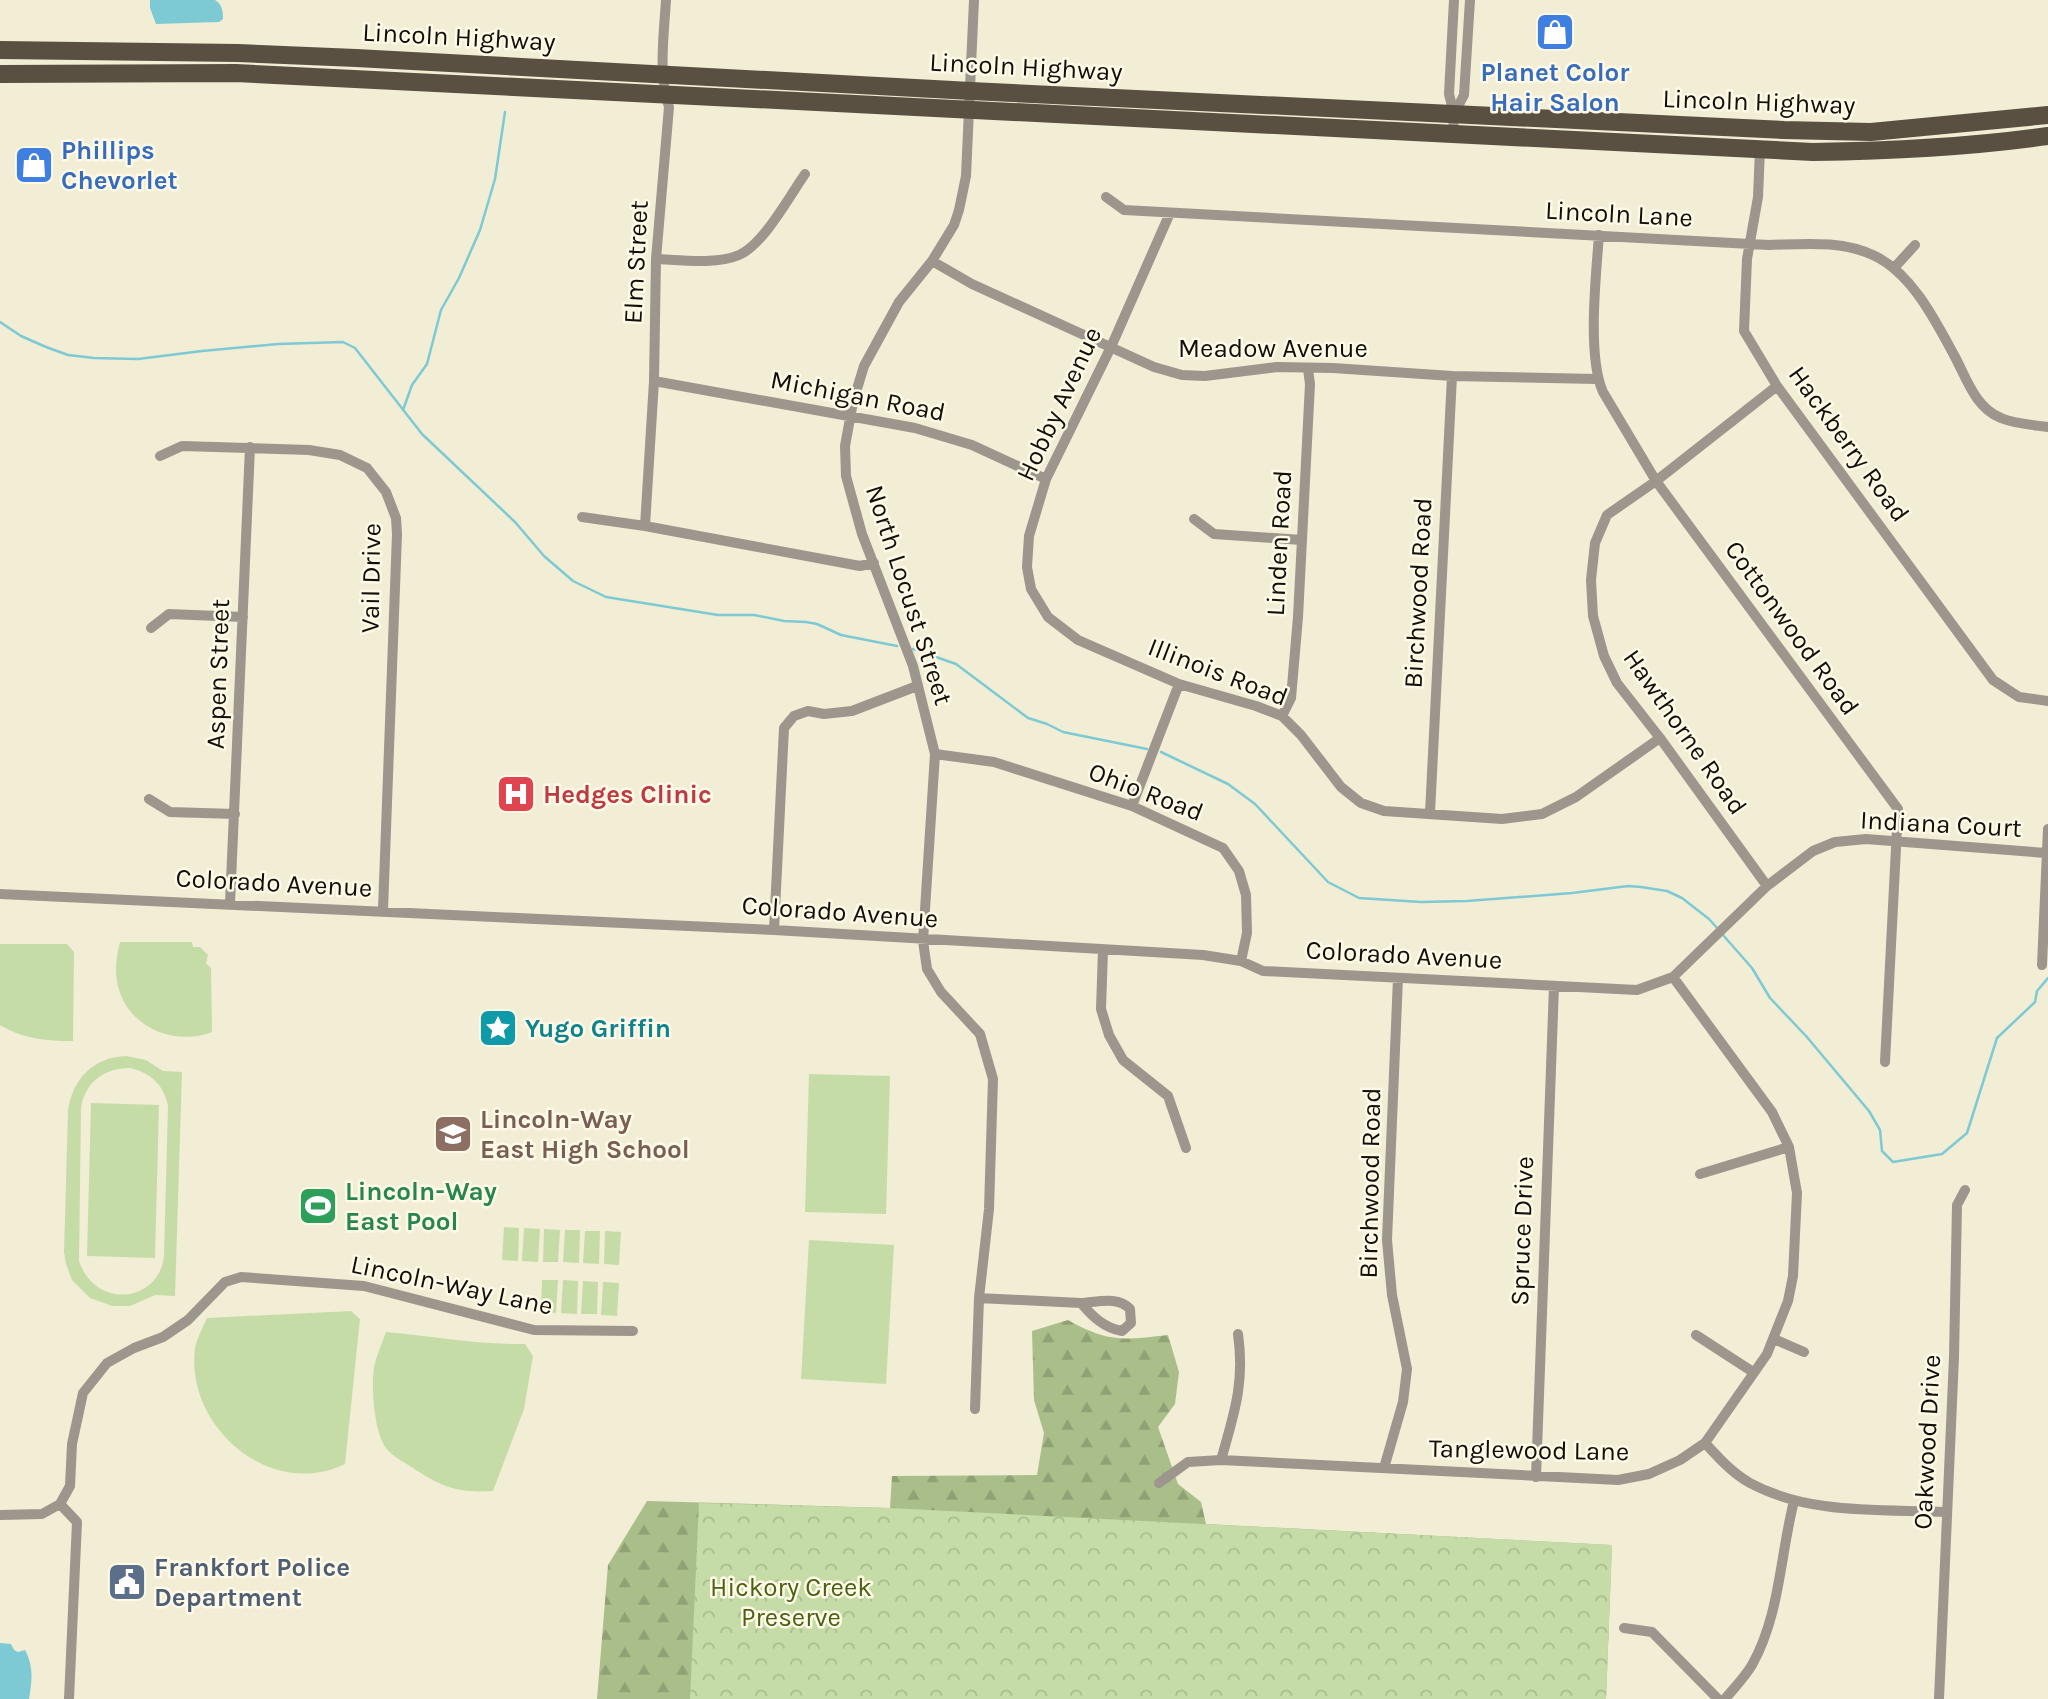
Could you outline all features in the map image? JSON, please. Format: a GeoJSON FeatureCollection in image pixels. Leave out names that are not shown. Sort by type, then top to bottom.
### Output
{"type":"FeatureCollection","features":[{"type":"Feature","properties":{"kind":"main road","name":"Lincoln Highway"},"geometry":{"type":"LineString","coordinates":[[0,50],[238,53],[1765,130],[1871,132],[2048,115]]}},
{"type":"Feature","properties":{"kind":"main road","name":"Lincoln Highway"},"geometry":{"type":"LineString","coordinates":[[0,74],[236,73],[1760,149],[1875,151],[2048,136]]}},
{"type":"Feature","properties":{"kind":"street","name":"Elm Street"},"geometry":{"type":"LineString","coordinates":[[645,526],[654,381],[656,259],[668,107],[664,94],[666,0]]}},
{"type":"Feature","properties":{"kind":"street","name":"North Locust Street"},"geometry":{"type":"LineString","coordinates":[[974,0],[964,194],[954,225],[932,261],[899,302],[872,350],[860,376],[845,446],[846,476],[862,534],[913,666],[935,754],[923,940],[927,969],[941,992],[980,1034],[993,1079],[989,1209],[979,1298],[975,1409]]}},
{"type":"Feature","properties":{"kind":"street"},"geometry":{"type":"LineString","coordinates":[[1453,134],[1454,114],[1449,94],[1454,0]]}},
{"type":"Feature","properties":{"kind":"street"},"geometry":{"type":"LineString","coordinates":[[1454,114],[1464,95],[1470,0]]}},
{"type":"Feature","properties":{"kind":"street","name":"Hackberry Road"},"geometry":{"type":"LineString","coordinates":[[1760,149],[1759,197],[1749,244],[1744,331],[1777,386],[1993,680],[2019,697],[2048,701]]}},
{"type":"Feature","properties":{"kind":"street"},"geometry":{"type":"LineString","coordinates":[[656,259],[707,261],[739,255],[764,234],[804,174]]}},
{"type":"Feature","properties":{"kind":"street","name":"Lincoln Lane"},"geometry":{"type":"LineString","coordinates":[[1106,197],[1124,210],[1749,244],[1839,246],[1874,256],[1894,268],[1937,324],[1977,400],[1999,418],[2048,426]]}},
{"type":"Feature","properties":{"kind":"street","name":"Hobby Avenue"},"geometry":{"type":"LineString","coordinates":[[1048,617],[1031,589],[1027,567],[1029,536],[1046,479],[1111,347],[1170,213]]}},
{"type":"Feature","properties":{"kind":"street","name":"Cottonwood Road"},"geometry":{"type":"LineString","coordinates":[[1599,235],[1594,310],[1597,379],[1656,481],[1898,809],[1885,1062]]}},
{"type":"Feature","properties":{"kind":"street"},"geometry":{"type":"LineString","coordinates":[[1894,268],[1915,244]]}},
{"type":"Feature","properties":{"kind":"street","name":"Meadow Avenue"},"geometry":{"type":"LineString","coordinates":[[932,261],[972,284],[1154,367],[1182,375],[1205,376],[1277,368],[1334,368],[1452,376],[1597,379]]}},
{"type":"Feature","properties":{"kind":"street","name":"Linden Road"},"geometry":{"type":"LineString","coordinates":[[1282,716],[1292,698],[1310,384],[1308,369]]}},
{"type":"Feature","properties":{"kind":"street","name":"Birchwood Road"},"geometry":{"type":"LineString","coordinates":[[1430,813],[1452,376]]}},
{"type":"Feature","properties":{"kind":"street","name":"Michigan Road"},"geometry":{"type":"LineString","coordinates":[[654,381],[898,424],[955,439],[1046,479]]}},
{"type":"Feature","properties":{"kind":"street","name":"Hawthorne Road"},"geometry":{"type":"LineString","coordinates":[[1767,886],[1617,683],[1604,656],[1593,616],[1591,580],[1595,543],[1608,515],[1777,386]]}},
{"type":"Feature","properties":{"kind":"street","name":"Vail Drive"},"geometry":{"type":"LineString","coordinates":[[160,456],[182,446],[322,451],[340,455],[367,468],[391,501],[397,534],[383,911]]}},
{"type":"Feature","properties":{"kind":"street","name":"Aspen Street"},"geometry":{"type":"LineString","coordinates":[[230,904],[250,447]]}},
{"type":"Feature","properties":{"kind":"street"},"geometry":{"type":"LineString","coordinates":[[582,517],[860,566],[874,563]]}},
{"type":"Feature","properties":{"kind":"street"},"geometry":{"type":"LineString","coordinates":[[1194,519],[1214,534],[1302,540]]}},
{"type":"Feature","properties":{"kind":"street"},"geometry":{"type":"LineString","coordinates":[[151,628],[169,614],[243,617]]}},
{"type":"Feature","properties":{"kind":"street","name":"Illinois Road"},"geometry":{"type":"LineString","coordinates":[[1048,617],[1078,640],[1179,684],[1282,716],[1301,735],[1342,787],[1362,803],[1384,811],[1502,819],[1542,814],[1576,797],[1660,738]]}},
{"type":"Feature","properties":{"kind":"street"},"geometry":{"type":"LineString","coordinates":[[1132,806],[1179,684]]}},
{"type":"Feature","properties":{"kind":"street"},"geometry":{"type":"LineString","coordinates":[[774,930],[784,728],[794,716],[808,711],[824,714],[852,710],[918,686]]}},
{"type":"Feature","properties":{"kind":"street","name":"Ohio Road"},"geometry":{"type":"LineString","coordinates":[[935,754],[994,762],[1132,806],[1223,848],[1239,871],[1246,895],[1247,933],[1241,961]]}},
{"type":"Feature","properties":{"kind":"street"},"geometry":{"type":"LineString","coordinates":[[149,799],[170,812],[235,814]]}},
{"type":"Feature","properties":{"kind":"street"},"geometry":{"type":"LineString","coordinates":[[2042,965],[2048,829]]}},
{"type":"Feature","properties":{"kind":"street","name":"Indiana Court"},"geometry":{"type":"LineString","coordinates":[[1673,977],[1767,886],[1813,850],[1835,842],[1866,839],[2046,853]]}},
{"type":"Feature","properties":{"kind":"street","name":"Colorado Avenue"},"geometry":{"type":"LineString","coordinates":[[0,894],[774,930],[1203,955],[1241,961],[1263,971],[1554,986],[1637,989],[1673,977]]}},
{"type":"Feature","properties":{"kind":"street"},"geometry":{"type":"LineString","coordinates":[[1103,950],[1101,1009],[1109,1035],[1123,1060],[1168,1096],[1186,1148]]}},
{"type":"Feature","properties":{"kind":"street","name":"Tanglewood Lane"},"geometry":{"type":"LineString","coordinates":[[1159,1483],[1188,1462],[1221,1461],[1618,1480],[1649,1474],[1680,1460],[1705,1443],[1767,1354],[1788,1301],[1794,1264],[1797,1193],[1789,1147],[1772,1112],[1673,977]]}},
{"type":"Feature","properties":{"kind":"street","name":"Birchwood Road"},"geometry":{"type":"LineString","coordinates":[[1384,1468],[1403,1402],[1407,1369],[1392,1295],[1387,1240],[1398,978]]}},
{"type":"Feature","properties":{"kind":"street","name":"Spruce Drive"},"geometry":{"type":"LineString","coordinates":[[1536,1477],[1554,986]]}},
{"type":"Feature","properties":{"kind":"street"},"geometry":{"type":"LineString","coordinates":[[1700,1174],[1789,1147]]}},
{"type":"Feature","properties":{"kind":"street","name":"Oakwood Drive"},"geometry":{"type":"LineString","coordinates":[[1939,1699],[1954,1357],[1957,1205],[1965,1190]]}},
{"type":"Feature","properties":{"kind":"street","name":"Lincoln-Way Lane"},"geometry":{"type":"LineString","coordinates":[[60,1504],[70,1486],[72,1444],[83,1393],[107,1363],[134,1348],[163,1338],[188,1320],[225,1282],[241,1277],[364,1286],[534,1330],[633,1331]]}},
{"type":"Feature","properties":{"kind":"street"},"geometry":{"type":"LineString","coordinates":[[979,1298],[1081,1303]]}},
{"type":"Feature","properties":{"kind":"street"},"geometry":{"type":"LineString","coordinates":[[1221,1461],[1239,1394],[1242,1361],[1238,1334]]}},
{"type":"Feature","properties":{"kind":"street"},"geometry":{"type":"LineString","coordinates":[[1696,1335],[1753,1372]]}},
{"type":"Feature","properties":{"kind":"street"},"geometry":{"type":"LineString","coordinates":[[1774,1339],[1804,1352]]}},
{"type":"Feature","properties":{"kind":"street"},"geometry":{"type":"LineString","coordinates":[[1705,1443],[1724,1464],[1748,1482],[1794,1501],[1830,1507],[1946,1512]]}},
{"type":"Feature","properties":{"kind":"street"},"geometry":{"type":"LineString","coordinates":[[1725,1699],[1751,1668],[1774,1609],[1794,1501]]}},
{"type":"Feature","properties":{"kind":"street"},"geometry":{"type":"LineString","coordinates":[[0,1515],[42,1514],[60,1504],[77,1522],[69,1699]]}},
{"type":"Feature","properties":{"kind":"street"},"geometry":{"type":"LineString","coordinates":[[1624,1628],[1652,1632],[1718,1699]]}},
{"type":"Feature","properties":{"kind":"green space"},"geometry":{"type":"Polygon","coordinates":[[[120,942],[192,942],[193,947],[200,947],[208,955],[206,963],[211,968],[212,1032],[184,1037],[170,1035],[156,1031],[134,1015],[125,1004],[117,984],[116,966],[120,942]]]}},
{"type":"Feature","properties":{"kind":"green space"},"geometry":{"type":"Polygon","coordinates":[[[0,944],[67,944],[74,952],[73,1041],[35,1038],[0,1025],[0,944]]]}},
{"type":"Feature","properties":{"kind":"green space"},"geometry":{"type":"Polygon","coordinates":[[[126,1056],[146,1060],[163,1071],[182,1072],[175,1296],[155,1295],[130,1306],[112,1306],[90,1298],[72,1280],[64,1252],[70,1100],[79,1080],[86,1072],[114,1057],[126,1056]],[[121,1069],[104,1074],[86,1092],[81,1109],[79,1261],[87,1277],[98,1287],[112,1293],[140,1291],[151,1283],[160,1271],[164,1255],[168,1106],[160,1086],[137,1070],[121,1069]]]}},
{"type":"Feature","properties":{"kind":"green space"},"geometry":{"type":"Polygon","coordinates":[[[809,1074],[890,1076],[886,1214],[805,1212],[809,1074]]]}},
{"type":"Feature","properties":{"kind":"green space"},"geometry":{"type":"Polygon","coordinates":[[[91,1103],[159,1105],[155,1258],[87,1256],[91,1103]]]}},
{"type":"Feature","properties":{"kind":"green space"},"geometry":{"type":"Polygon","coordinates":[[[504,1227],[519,1228],[518,1261],[502,1260],[504,1227]]]}},
{"type":"Feature","properties":{"kind":"green space"},"geometry":{"type":"Polygon","coordinates":[[[524,1228],[540,1229],[538,1262],[522,1261],[524,1228]]]}},
{"type":"Feature","properties":{"kind":"green space"},"geometry":{"type":"Polygon","coordinates":[[[544,1229],[560,1230],[558,1262],[543,1262],[544,1229]]]}},
{"type":"Feature","properties":{"kind":"green space"},"geometry":{"type":"Polygon","coordinates":[[[565,1230],[580,1230],[579,1263],[563,1262],[565,1230]]]}},
{"type":"Feature","properties":{"kind":"green space"},"geometry":{"type":"Polygon","coordinates":[[[585,1231],[600,1231],[599,1264],[583,1263],[585,1231]]]}},
{"type":"Feature","properties":{"kind":"green space"},"geometry":{"type":"Polygon","coordinates":[[[605,1231],[621,1232],[619,1265],[604,1264],[605,1231]]]}},
{"type":"Feature","properties":{"kind":"green space"},"geometry":{"type":"Polygon","coordinates":[[[809,1240],[894,1245],[886,1384],[801,1379],[809,1240]]]}},
{"type":"Feature","properties":{"kind":"green space"},"geometry":{"type":"Polygon","coordinates":[[[542,1280],[558,1280],[556,1313],[541,1312],[542,1280]]]}},
{"type":"Feature","properties":{"kind":"green space"},"geometry":{"type":"Polygon","coordinates":[[[563,1280],[578,1281],[577,1314],[561,1313],[563,1280]]]}},
{"type":"Feature","properties":{"kind":"green space"},"geometry":{"type":"Polygon","coordinates":[[[583,1281],[598,1282],[597,1314],[581,1314],[583,1281]]]}},
{"type":"Feature","properties":{"kind":"green space"},"geometry":{"type":"Polygon","coordinates":[[[603,1282],[619,1283],[617,1316],[601,1315],[603,1282]]]}},
{"type":"Feature","properties":{"kind":"green space"},"geometry":{"type":"Polygon","coordinates":[[[351,1311],[360,1319],[345,1464],[317,1473],[289,1472],[262,1464],[238,1450],[219,1429],[204,1405],[196,1377],[195,1348],[207,1318],[351,1311]]]}},
{"type":"Feature","properties":{"kind":"green space","name":"Hickory Creek Preserve"},"geometry":{"type":"Polygon","coordinates":[[[1068,1320],[1095,1333],[1116,1338],[1168,1335],[1179,1372],[1175,1404],[1158,1427],[1178,1484],[1201,1502],[1206,1524],[1612,1545],[1606,1699],[597,1699],[608,1565],[647,1501],[890,1508],[892,1476],[1037,1475],[1044,1433],[1034,1400],[1032,1331],[1068,1320]]]}},
{"type":"Feature","properties":{"kind":"green space"},"geometry":{"type":"Polygon","coordinates":[[[386,1332],[473,1342],[525,1344],[533,1356],[524,1409],[493,1491],[461,1490],[444,1485],[400,1460],[386,1448],[376,1421],[373,1376],[386,1332]]]}},
{"type":"Feature","properties":{"kind":"green space","name":"Hickory Creek Preserve"},"geometry":{"type":"Polygon","coordinates":[[[699,1503],[890,1508],[1612,1545],[1606,1699],[690,1699],[699,1503]]]}},
{"type":"Feature","properties":{"kind":"water"},"geometry":{"type":"Polygon","coordinates":[[[150,0],[215,0],[222,8],[223,19],[219,22],[156,24],[150,0]]]}},
{"type":"Feature","properties":{"kind":"water"},"geometry":{"type":"Polygon","coordinates":[[[0,1643],[11,1644],[18,1652],[25,1650],[32,1674],[29,1699],[0,1699],[0,1643]]]}},
{"type":"Feature","properties":{"kind":"waterway"},"geometry":{"type":"LineString","coordinates":[[504,49],[505,37]]}},
{"type":"Feature","properties":{"kind":"waterway"},"geometry":{"type":"LineString","coordinates":[[403,410],[412,385],[427,364],[441,310],[459,278],[480,230],[495,179],[505,112]]}},
{"type":"Feature","properties":{"kind":"waterway"},"geometry":{"type":"LineString","coordinates":[[0,322],[21,336],[46,347],[68,355],[94,358],[138,359],[278,344],[343,342],[355,348],[422,434],[515,522],[544,556],[573,581],[606,597],[718,615],[754,615],[806,622],[841,635],[897,646]]}},
{"type":"Feature","properties":{"kind":"waterway"},"geometry":{"type":"LineString","coordinates":[[913,649],[956,664],[1028,718],[1063,732],[1147,749]]}},
{"type":"Feature","properties":{"kind":"waterway"},"geometry":{"type":"LineString","coordinates":[[1161,752],[1228,784],[1255,804],[1328,882],[1359,898],[1421,902],[1467,901],[1641,887],[1667,891],[1682,898],[1719,930]]}},
{"type":"Feature","properties":{"kind":"waterway"},"geometry":{"type":"LineString","coordinates":[[1723,935],[1752,968],[1770,998],[1869,1111],[1880,1130],[1882,1151],[1893,1162],[1942,1154],[1967,1133],[1997,1038],[2035,1002],[2037,991],[2048,978]]}},
{"type":"Feature","properties":{"kind":"place","name":"Planet Color Hair Salon"},"geometry":{"type":"Point","coordinates":[1555,32]}},
{"type":"Feature","properties":{"kind":"place","name":"Phillips Chevorlet"},"geometry":{"type":"Point","coordinates":[34,165]}},
{"type":"Feature","properties":{"kind":"place","name":"Hedges Clinic"},"geometry":{"type":"Point","coordinates":[516,794]}},
{"type":"Feature","properties":{"kind":"place","name":"Yugo Griffin"},"geometry":{"type":"Point","coordinates":[498,1028]}},
{"type":"Feature","properties":{"kind":"place","name":"Lincoln-Way East High School"},"geometry":{"type":"Point","coordinates":[453,1134]}},
{"type":"Feature","properties":{"kind":"place","name":"Lincoln-Way East Pool"},"geometry":{"type":"Point","coordinates":[318,1206]}},
{"type":"Feature","properties":{"kind":"place","name":"Frankfort Police Department"},"geometry":{"type":"Point","coordinates":[127,1582]}}]}
